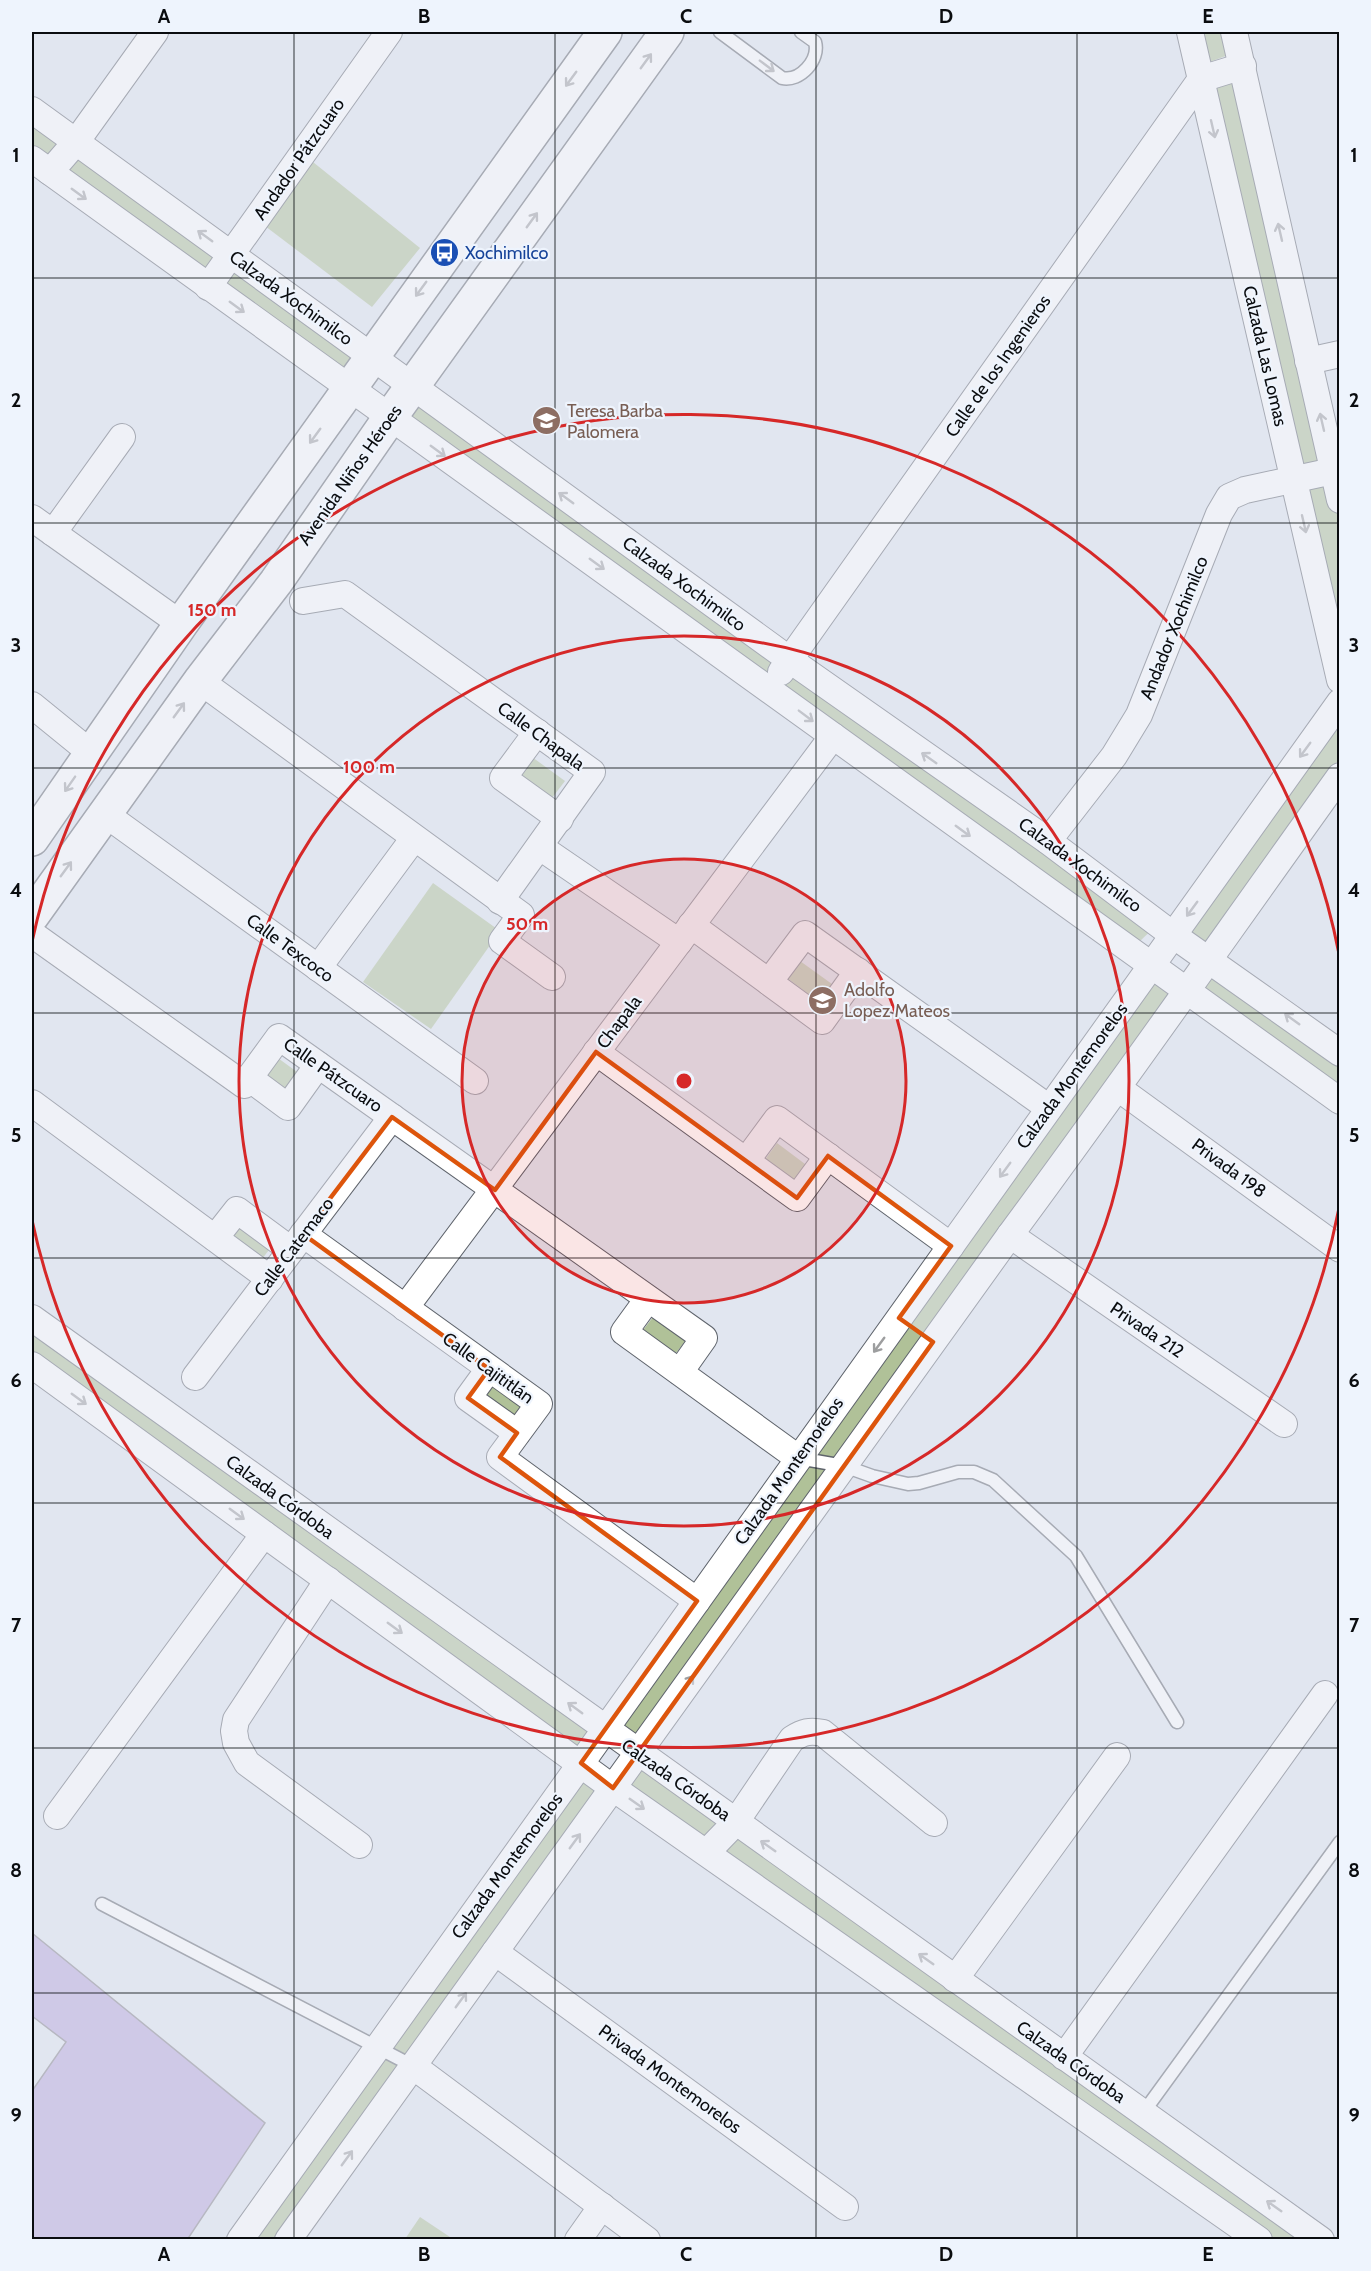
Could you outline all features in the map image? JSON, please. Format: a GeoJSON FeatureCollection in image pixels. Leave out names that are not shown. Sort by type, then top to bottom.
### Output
{"type":"FeatureCollection","features":[{"type":"Feature","properties":{"kind":"main road"},"geometry":{"type":"LineString","coordinates":[[32,839],[181,624],[605,32]]}},
{"type":"Feature","properties":{"kind":"main road","name":"Avenida Niños Héroes"},"geometry":{"type":"LineString","coordinates":[[32,916],[200,681],[276,582],[391,416],[667,32]]}},
{"type":"Feature","properties":{"kind":"street"},"geometry":{"type":"LineString","coordinates":[[41,166],[76,142],[155,32]]}},
{"type":"Feature","properties":{"kind":"street","name":"Andador Pátzcuaro"},"geometry":{"type":"LineString","coordinates":[[208,287],[389,32]]}},
{"type":"Feature","properties":{"kind":"street","name":"Calzada Las Lomas"},"geometry":{"type":"LineString","coordinates":[[1190,32],[1340,680]]}},
{"type":"Feature","properties":{"kind":"street"},"geometry":{"type":"LineString","coordinates":[[1234,32],[1340,500]]}},
{"type":"Feature","properties":{"kind":"street"},"geometry":{"type":"LineString","coordinates":[[1201,79],[1243,66]]}},
{"type":"Feature","properties":{"kind":"street","name":"Calle de los Ingenieros"},"geometry":{"type":"LineString","coordinates":[[768,688],[1201,79]]}},
{"type":"Feature","properties":{"kind":"street","name":"Calzada Xochimilco"},"geometry":{"type":"LineString","coordinates":[[32,110],[790,660],[1048,841],[1173,934],[1340,1053]]}},
{"type":"Feature","properties":{"kind":"street","name":"Calzada Xochimilco"},"geometry":{"type":"LineString","coordinates":[[41,166],[1340,1101]]}},
{"type":"Feature","properties":{"kind":"street"},"geometry":{"type":"LineString","coordinates":[[1308,360],[1340,354]]}},
{"type":"Feature","properties":{"kind":"street"},"geometry":{"type":"LineString","coordinates":[[53,533],[122,437]]}},
{"type":"Feature","properties":{"kind":"street","name":"Andador Xochimilco"},"geometry":{"type":"LineString","coordinates":[[1048,841],[1114,756],[1139,715],[1219,514],[1229,497],[1245,490],[1333,471]]}},
{"type":"Feature","properties":{"kind":"street"},"geometry":{"type":"LineString","coordinates":[[32,518],[181,624]]}},
{"type":"Feature","properties":{"kind":"street","name":"Calle Chapala"},"geometry":{"type":"LineString","coordinates":[[303,601],[345,594],[592,772],[500,901]]}},
{"type":"Feature","properties":{"kind":"street"},"geometry":{"type":"LineString","coordinates":[[200,681],[521,915],[502,941],[552,977]]}},
{"type":"Feature","properties":{"kind":"street","name":"Calzada Montemorelos"},"geometry":{"type":"LineString","coordinates":[[240,2240],[1340,702]]}},
{"type":"Feature","properties":{"kind":"street"},"geometry":{"type":"LineString","coordinates":[[32,705],[91,753]]}},
{"type":"Feature","properties":{"kind":"street"},"geometry":{"type":"LineString","coordinates":[[537,732],[503,778],[560,819]]}},
{"type":"Feature","properties":{"kind":"street","name":"Chapala"},"geometry":{"type":"LineString","coordinates":[[405,1308],[833,736]]}},
{"type":"Feature","properties":{"kind":"street"},"geometry":{"type":"LineString","coordinates":[[288,2240],[1340,776]]}},
{"type":"Feature","properties":{"kind":"street","name":"Calle Texcoco"},"geometry":{"type":"LineString","coordinates":[[105,814],[475,1082]]}},
{"type":"Feature","properties":{"kind":"street"},"geometry":{"type":"LineString","coordinates":[[318,968],[414,838]]}},
{"type":"Feature","properties":{"kind":"street"},"geometry":{"type":"LineString","coordinates":[[540,847],[769,982],[822,1021],[858,971]]}},
{"type":"Feature","properties":{"kind":"street"},"geometry":{"type":"LineString","coordinates":[[32,934],[244,1085],[249,1078],[288,1107],[318,1065]]}},
{"type":"Feature","properties":{"kind":"street"},"geometry":{"type":"LineString","coordinates":[[769,982],[806,934],[1049,1108]]}},
{"type":"Feature","properties":{"kind":"street","name":"Calle Pátzcuaro"},"geometry":{"type":"LineString","coordinates":[[249,1078],[279,1037],[704,1338],[680,1372]]}},
{"type":"Feature","properties":{"kind":"street"},"geometry":{"type":"LineString","coordinates":[[596,1052],[797,1198],[828,1156]]}},
{"type":"Feature","properties":{"kind":"street","name":"Privada 198"},"geometry":{"type":"LineString","coordinates":[[1118,1088],[1340,1249]]}},
{"type":"Feature","properties":{"kind":"street"},"geometry":{"type":"LineString","coordinates":[[32,1103],[270,1279]]}},
{"type":"Feature","properties":{"kind":"street","name":"Calle Catemaco"},"geometry":{"type":"LineString","coordinates":[[195,1377],[392,1117]]}},
{"type":"Feature","properties":{"kind":"street"},"geometry":{"type":"LineString","coordinates":[[746,1161],[777,1119],[951,1246]]}},
{"type":"Feature","properties":{"kind":"street","name":"Calle Cajititlán"},"geometry":{"type":"LineString","coordinates":[[215,1238],[237,1210],[297,1242],[405,1308],[539,1404],[500,1457],[697,1601]]}},
{"type":"Feature","properties":{"kind":"street","name":"Privada 212"},"geometry":{"type":"LineString","coordinates":[[1010,1235],[1284,1424]]}},
{"type":"Feature","properties":{"kind":"street"},"geometry":{"type":"LineString","coordinates":[[648,1299],[624,1332],[798,1458]]}},
{"type":"Feature","properties":{"kind":"street","name":"Calzada Córdoba"},"geometry":{"type":"LineString","coordinates":[[32,1318],[1321,2240]]}},
{"type":"Feature","properties":{"kind":"street"},"geometry":{"type":"LineString","coordinates":[[899,1318],[933,1342]]}},
{"type":"Feature","properties":{"kind":"street","name":"Calzada Córdoba"},"geometry":{"type":"LineString","coordinates":[[32,1365],[613,1788],[1259,2240]]}},
{"type":"Feature","properties":{"kind":"street"},"geometry":{"type":"LineString","coordinates":[[489,1369],[468,1398],[517,1433]]}},
{"type":"Feature","properties":{"kind":"street"},"geometry":{"type":"LineString","coordinates":[[176,1470],[199,1439]]}},
{"type":"Feature","properties":{"kind":"street"},"geometry":{"type":"LineString","coordinates":[[57,1816],[264,1534]]}},
{"type":"Feature","properties":{"kind":"street"},"geometry":{"type":"LineString","coordinates":[[725,1561],[759,1585]]}},
{"type":"Feature","properties":{"kind":"street"},"geometry":{"type":"LineString","coordinates":[[328,1580],[236,1720],[234,1731],[236,1743],[247,1763],[360,1845]]}},
{"type":"Feature","properties":{"kind":"street"},"geometry":{"type":"LineString","coordinates":[[1064,2057],[1325,1694]]}},
{"type":"Feature","properties":{"kind":"street"},"geometry":{"type":"LineString","coordinates":[[707,1852],[735,1822],[792,1739],[813,1730],[822,1733],[934,1823]]}},
{"type":"Feature","properties":{"kind":"street"},"geometry":{"type":"LineString","coordinates":[[955,1979],[1117,1756]]}},
{"type":"Feature","properties":{"kind":"street","name":"Privada Montemorelos"},"geometry":{"type":"LineString","coordinates":[[495,1952],[845,2207]]}},
{"type":"Feature","properties":{"kind":"street"},"geometry":{"type":"LineString","coordinates":[[980,2044],[1002,2013]]}},
{"type":"Feature","properties":{"kind":"street"},"geometry":{"type":"LineString","coordinates":[[413,2066],[647,2240]]}},
{"type":"Feature","properties":{"kind":"street"},"geometry":{"type":"LineString","coordinates":[[288,2173],[321,2195]]}},
{"type":"Feature","properties":{"kind":"street"},"geometry":{"type":"LineString","coordinates":[[578,2240],[602,2206]]}},
{"type":"Feature","properties":{"kind":"lane"},"geometry":{"type":"LineString","coordinates":[[720,32],[786,79],[799,75],[816,56],[815,42],[801,32]]}},
{"type":"Feature","properties":{"kind":"lane"},"geometry":{"type":"LineString","coordinates":[[798,1458],[844,1466],[872,1476],[908,1484],[958,1472],[974,1472],[993,1479],[1076,1556],[1177,1722]]}},
{"type":"Feature","properties":{"kind":"lane"},"geometry":{"type":"LineString","coordinates":[[1143,2113],[1340,1842]]}},
{"type":"Feature","properties":{"kind":"lane"},"geometry":{"type":"LineString","coordinates":[[102,1904],[413,2066]]}},
{"type":"Feature","properties":{"kind":"highlighted area"},"geometry":{"type":"Polygon","coordinates":[[[596,1052],[797,1198],[828,1156],[951,1246],[899,1318],[933,1342],[613,1788],[581,1763],[697,1601],[500,1457],[517,1433],[468,1398],[489,1369],[303,1234],[392,1117],[495,1190],[596,1052]]]}},
{"type":"Feature","properties":{"kind":"green space"},"geometry":{"type":"Polygon","coordinates":[[[1199,32],[1234,32],[1239,51],[1207,63],[1199,32]]]}},
{"type":"Feature","properties":{"kind":"green space"},"geometry":{"type":"Polygon","coordinates":[[[1233,69],[1331,460],[1300,469],[1201,79],[1233,69]]]}},
{"type":"Feature","properties":{"kind":"green space"},"geometry":{"type":"Polygon","coordinates":[[[32,118],[354,356],[345,371],[32,148],[32,118]]]}},
{"type":"Feature","properties":{"kind":"green space"},"geometry":{"type":"Polygon","coordinates":[[[303,154],[420,248],[372,307],[257,220],[303,154]]]}},
{"type":"Feature","properties":{"kind":"green space"},"geometry":{"type":"Polygon","coordinates":[[[412,387],[1159,923],[1139,942],[405,414],[412,387]]]}},
{"type":"Feature","properties":{"kind":"green space"},"geometry":{"type":"Polygon","coordinates":[[[1333,471],[1340,512],[1340,632],[1294,480],[1333,471]]]}},
{"type":"Feature","properties":{"kind":"green space"},"geometry":{"type":"Polygon","coordinates":[[[1338,719],[1339,759],[1201,954],[1179,927],[1338,719]]]}},
{"type":"Feature","properties":{"kind":"green space"},"geometry":{"type":"Polygon","coordinates":[[[532,757],[565,781],[552,798],[519,775],[532,757]]]}},
{"type":"Feature","properties":{"kind":"green space"},"geometry":{"type":"Polygon","coordinates":[[[433,883],[500,931],[431,1029],[363,982],[433,883]]]}},
{"type":"Feature","properties":{"kind":"green space"},"geometry":{"type":"Polygon","coordinates":[[[800,961],[832,984],[819,1002],[787,978],[800,961]]]}},
{"type":"Feature","properties":{"kind":"green space"},"geometry":{"type":"Polygon","coordinates":[[[1212,975],[1339,1059],[1339,1086],[1201,990],[1212,975]]]}},
{"type":"Feature","properties":{"kind":"green space"},"geometry":{"type":"Polygon","coordinates":[[[1149,979],[1171,994],[642,1738],[619,1723],[1149,979]]]}},
{"type":"Feature","properties":{"kind":"green space"},"geometry":{"type":"Polygon","coordinates":[[[271,1053],[304,1077],[291,1095],[258,1071],[271,1053]]]}},
{"type":"Feature","properties":{"kind":"green space"},"geometry":{"type":"Polygon","coordinates":[[[777,1143],[809,1167],[796,1185],[764,1161],[777,1143]]]}},
{"type":"Feature","properties":{"kind":"green space"},"geometry":{"type":"Polygon","coordinates":[[[239,1222],[272,1246],[259,1263],[226,1240],[239,1222]]]}},
{"type":"Feature","properties":{"kind":"green space"},"geometry":{"type":"Polygon","coordinates":[[[653,1317],[686,1340],[673,1357],[640,1334],[653,1317]]]}},
{"type":"Feature","properties":{"kind":"green space"},"geometry":{"type":"Polygon","coordinates":[[[32,1318],[605,1730],[581,1763],[32,1357],[32,1318]]]}},
{"type":"Feature","properties":{"kind":"green space"},"geometry":{"type":"Polygon","coordinates":[[[492,1382],[524,1406],[511,1423],[479,1399],[492,1382]]]}},
{"type":"Feature","properties":{"kind":"green space"},"geometry":{"type":"Polygon","coordinates":[[[638,1753],[1311,2239],[1270,2239],[613,1788],[280,2239],[239,2239],[581,1763],[613,1787],[638,1753]]]}},
{"type":"Feature","properties":{"kind":"green space"},"geometry":{"type":"Polygon","coordinates":[[[420,2217],[453,2239],[405,2239],[420,2217]]]}},
{"type":"Feature","properties":{"kind":"building"},"geometry":{"type":"Polygon","coordinates":[[[32,1933],[265,2123],[187,2240],[32,2240],[32,2091],[66,2042],[32,2016],[32,1933]]]}},
{"type":"Feature","properties":{"kind":"place","name":"Xochimilco"},"geometry":{"type":"Point","coordinates":[444,253]}},
{"type":"Feature","properties":{"kind":"place","name":"Teresa Barba Palomera"},"geometry":{"type":"Point","coordinates":[546,421]}},
{"type":"Feature","properties":{"kind":"place","name":"Adolfo Lopez Mateos"},"geometry":{"type":"Point","coordinates":[823,1000]}}]}
